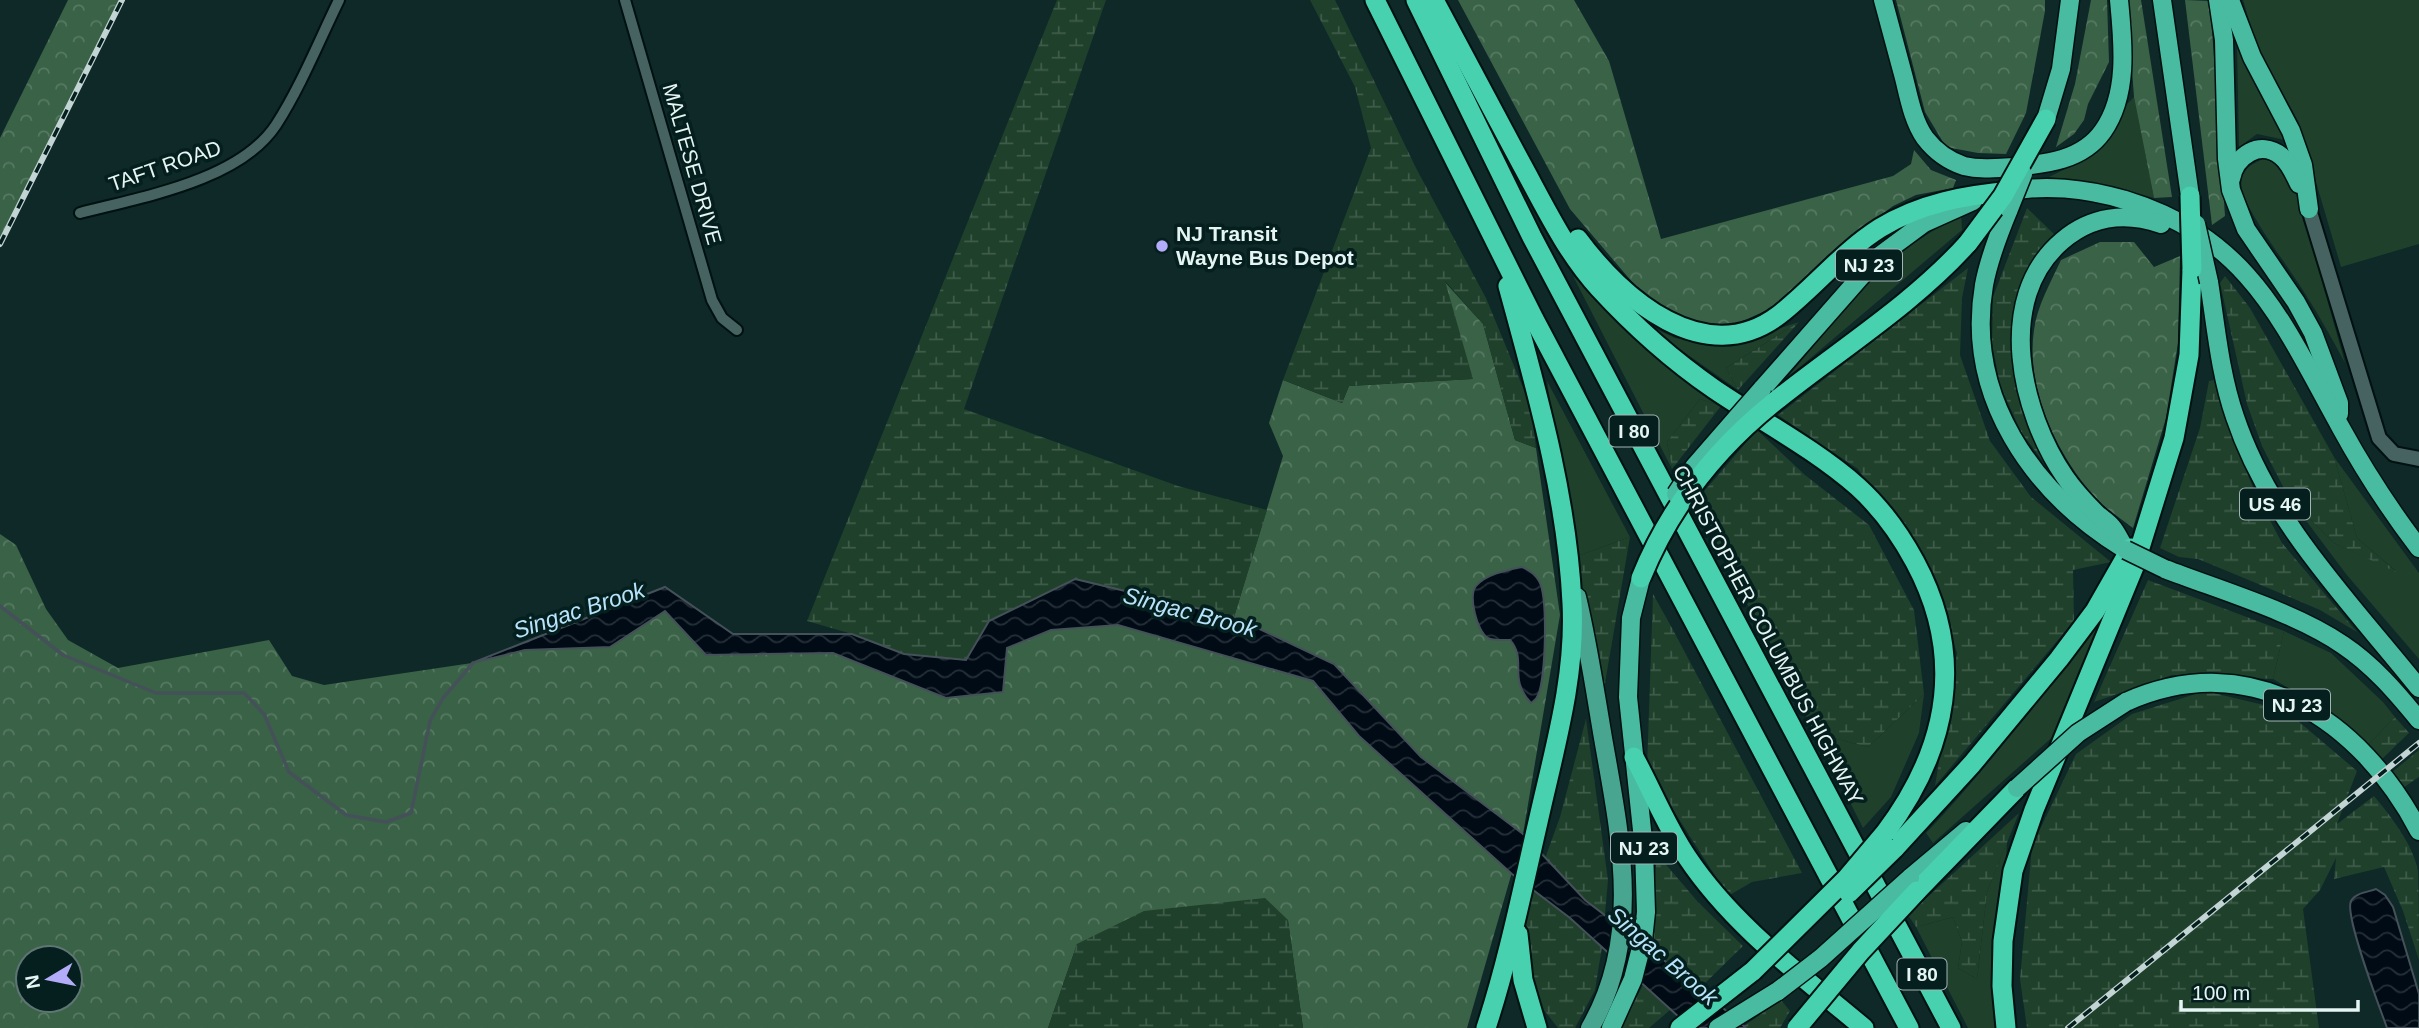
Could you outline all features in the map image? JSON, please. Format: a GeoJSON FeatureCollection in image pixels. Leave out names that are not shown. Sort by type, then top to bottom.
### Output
{"type":"FeatureCollection","features":[{"type":"Feature","properties":{"kind":"highway","name":"I 80"},"geometry":{"type":"LineString","coordinates":[[1375,0],[1534,319],[1909,1028]]}},
{"type":"Feature","properties":{"kind":"highway","name":"CHRISTOPHER COLUMBUS HIGHWAY"},"geometry":{"type":"LineString","coordinates":[[1416,0],[1545,261],[1951,1028]]}},
{"type":"Feature","properties":{"kind":"highway"},"geometry":{"type":"LineString","coordinates":[[1434,0],[1561,235],[1599,288],[1680,364],[1858,487],[1888,519],[1912,556],[1930,594],[1942,636],[1946,680],[1937,734],[1926,765],[1890,841]]}},
{"type":"Feature","properties":{"kind":"highway"},"geometry":{"type":"LineString","coordinates":[[1883,0],[1913,111],[1925,138],[1943,156],[1954,162],[1990,169],[2058,161],[2082,150],[2103,131],[2120,87],[2122,52],[2119,0]]}},
{"type":"Feature","properties":{"kind":"highway"},"geometry":{"type":"LineString","coordinates":[[2070,0],[2061,68],[2046,119],[2011,200],[1989,265],[1982,310],[1983,355],[1994,401],[2006,429],[2038,476],[2070,508],[2110,532]]}},
{"type":"Feature","properties":{"kind":"highway","name":"US 46"},"geometry":{"type":"LineString","coordinates":[[2162,0],[2190,197],[2209,282],[2228,395],[2241,435],[2258,474],[2297,537],[2419,688]]}},
{"type":"Feature","properties":{"kind":"highway"},"geometry":{"type":"LineString","coordinates":[[2218,0],[2224,40],[2227,159],[2231,190],[2242,222],[2301,310],[2313,333],[2339,402],[2340,428]]}},
{"type":"Feature","properties":{"kind":"highway"},"geometry":{"type":"LineString","coordinates":[[2230,0],[2252,57],[2291,131],[2302,165],[2309,209]]}},
{"type":"Feature","properties":{"kind":"highway"},"geometry":{"type":"LineString","coordinates":[[1641,578],[1657,540],[1690,487],[1770,394],[1911,298],[1950,263],[2003,197],[2046,119]]}},
{"type":"Feature","properties":{"kind":"highway"},"geometry":{"type":"LineString","coordinates":[[2231,190],[2231,177],[2237,162],[2250,152],[2268,150],[2276,152],[2288,163],[2309,209]]}},
{"type":"Feature","properties":{"kind":"highway"},"geometry":{"type":"LineString","coordinates":[[1518,157],[1583,245],[1626,291],[1674,324],[1699,333],[1721,336],[1750,331],[1777,316],[1849,251],[1900,217],[1955,198],[2011,200]]}},
{"type":"Feature","properties":{"kind":"highway","name":"NJ 23"},"geometry":{"type":"LineString","coordinates":[[1770,394],[1865,270],[1893,244],[1940,215],[1974,201],[2011,200],[2077,190],[2108,195],[2183,223],[2234,262],[2250,278],[2276,312],[2366,473],[2419,548]]}},
{"type":"Feature","properties":{"kind":"highway"},"geometry":{"type":"LineString","coordinates":[[2006,1028],[2002,986],[2003,941],[2013,871],[2027,829],[2134,567],[2174,438],[2183,397],[2191,334],[2190,197]]}},
{"type":"Feature","properties":{"kind":"highway"},"geometry":{"type":"LineString","coordinates":[[2234,262],[2160,223],[2144,219],[2115,217],[2090,223],[2067,236],[2048,257],[2031,285],[2022,320],[2021,354],[2025,382],[2037,422],[2054,459],[2069,483],[2126,550],[2165,569],[2301,622],[2341,643],[2376,671],[2419,720]]}},
{"type":"Feature","properties":{"kind":"highway"},"geometry":{"type":"LineString","coordinates":[[1486,1028],[1534,840],[1570,666],[1572,602],[1568,558],[1542,416],[1496,244]]}},
{"type":"Feature","properties":{"kind":"highway"},"geometry":{"type":"LineString","coordinates":[[1680,1028],[1825,916],[1890,841],[1972,764],[2095,611],[2149,516]]}},
{"type":"Feature","properties":{"kind":"highway","name":"NJ 23"},"geometry":{"type":"LineString","coordinates":[[1611,1028],[1633,979],[1643,940],[1646,891],[1628,697],[1631,618],[1641,578]]}},
{"type":"Feature","properties":{"kind":"highway","name":"NJ 23"},"geometry":{"type":"LineString","coordinates":[[2017,788],[2078,733],[2126,702],[2162,688],[2205,681],[2226,682],[2280,696],[2317,715],[2357,747],[2386,778],[2419,831]]}},
{"type":"Feature","properties":{"kind":"highway"},"geometry":{"type":"LineString","coordinates":[[1634,757],[1676,840],[1715,894],[1751,933],[1864,1028]]}},
{"type":"Feature","properties":{"kind":"highway"},"geometry":{"type":"LineString","coordinates":[[1718,1028],[1778,991],[1913,885],[2017,788]]}},
{"type":"Feature","properties":{"kind":"highway"},"geometry":{"type":"LineString","coordinates":[[1797,1028],[1913,885]]}},
{"type":"Feature","properties":{"kind":"highway"},"geometry":{"type":"LineString","coordinates":[[1517,912],[1523,980],[1537,1028]]}},
{"type":"Feature","properties":{"kind":"main road"},"geometry":{"type":"LineString","coordinates":[[1568,558],[1583,622],[1624,872],[1623,919],[1615,967],[1603,1002],[1590,1028]]}},
{"type":"Feature","properties":{"kind":"street","name":"TAFT ROAD"},"geometry":{"type":"LineString","coordinates":[[80,213],[169,189],[232,164],[250,152],[276,125],[339,0]]}},
{"type":"Feature","properties":{"kind":"street","name":"MALTESE DRIVE"},"geometry":{"type":"LineString","coordinates":[[625,0],[712,300],[722,318],[737,330]]}},
{"type":"Feature","properties":{"kind":"street"},"geometry":{"type":"LineString","coordinates":[[2309,209],[2379,438],[2394,454],[2419,459]]}},
{"type":"Feature","properties":{"kind":"green space"},"geometry":{"type":"Polygon","coordinates":[[[68,0],[123,0],[0,247],[0,138],[68,0]]]}},
{"type":"Feature","properties":{"kind":"green space"},"geometry":{"type":"Polygon","coordinates":[[[1057,0],[1106,0],[964,409],[1178,486],[1267,510],[1234,617],[1075,579],[989,621],[966,660],[903,654],[852,634],[807,621],[1057,0]]]}},
{"type":"Feature","properties":{"kind":"green space"},"geometry":{"type":"Polygon","coordinates":[[[1310,0],[1335,0],[1416,168],[1486,298],[1531,407],[1536,448],[1515,440],[1483,324],[1445,281],[1473,379],[1349,386],[1342,403],[1283,380],[1371,148],[1355,87],[1310,0]]]}},
{"type":"Feature","properties":{"kind":"green space"},"geometry":{"type":"Polygon","coordinates":[[[1458,0],[1574,0],[1609,61],[1661,239],[1893,176],[1911,164],[1914,150],[1931,170],[1956,180],[1953,188],[1916,195],[1893,206],[1829,254],[1774,307],[1734,325],[1699,323],[1650,303],[1570,209],[1458,0]]]}},
{"type":"Feature","properties":{"kind":"green space"},"geometry":{"type":"Polygon","coordinates":[[[1896,0],[2045,0],[2026,113],[2006,154],[1978,153],[1946,147],[1925,112],[1896,0]]]}},
{"type":"Feature","properties":{"kind":"green space"},"geometry":{"type":"Polygon","coordinates":[[[2091,0],[2107,0],[2109,62],[2088,104],[2084,120],[2074,134],[2056,147],[2075,84],[2091,0]]]}},
{"type":"Feature","properties":{"kind":"green space"},"geometry":{"type":"Polygon","coordinates":[[[2127,0],[2141,0],[2172,197],[2154,198],[2134,97],[2127,0]]]}},
{"type":"Feature","properties":{"kind":"green space"},"geometry":{"type":"Polygon","coordinates":[[[2185,0],[2210,1],[2225,216],[2212,225],[2185,0]]]}},
{"type":"Feature","properties":{"kind":"green space"},"geometry":{"type":"Polygon","coordinates":[[[2243,0],[2419,0],[2419,244],[2341,267],[2298,121],[2256,44],[2243,0]]]}},
{"type":"Feature","properties":{"kind":"green space"},"geometry":{"type":"Polygon","coordinates":[[[2237,47],[2285,140],[2257,134],[2239,147],[2237,47]]]}},
{"type":"Feature","properties":{"kind":"green space"},"geometry":{"type":"Polygon","coordinates":[[[2134,97],[2154,198],[2116,187],[2049,177],[2065,169],[2134,97]]]}},
{"type":"Feature","properties":{"kind":"green space"},"geometry":{"type":"Polygon","coordinates":[[[2269,157],[2295,186],[2345,363],[2315,309],[2260,226],[2242,190],[2242,177],[2248,168],[2269,157]]]}},
{"type":"Feature","properties":{"kind":"green space"},"geometry":{"type":"Polygon","coordinates":[[[2027,208],[2054,234],[2033,263],[2019,294],[2027,418],[2045,464],[2021,432],[2000,385],[1992,343],[1993,297],[2027,208]]]}},
{"type":"Feature","properties":{"kind":"green space"},"geometry":{"type":"Polygon","coordinates":[[[1961,213],[1962,230],[1787,378],[1884,262],[1961,213]]]}},
{"type":"Feature","properties":{"kind":"green space"},"geometry":{"type":"Polygon","coordinates":[[[2100,242],[2134,242],[2154,267],[2180,256],[2178,343],[2166,418],[2133,528],[2103,505],[2073,469],[2049,425],[2035,377],[2034,330],[2038,312],[2061,260],[2100,242]]]}},
{"type":"Feature","properties":{"kind":"green space"},"geometry":{"type":"Polygon","coordinates":[[[1968,268],[1962,298],[1960,355],[1990,441],[2031,497],[2111,562],[2073,570],[2074,621],[1935,786],[1957,653],[1931,576],[1858,469],[1778,415],[1968,268]]]}},
{"type":"Feature","properties":{"kind":"green space"},"geometry":{"type":"Polygon","coordinates":[[[1573,276],[1658,358],[1721,406],[1700,399],[1667,442],[1672,469],[1573,276]]]}},
{"type":"Feature","properties":{"kind":"green space"},"geometry":{"type":"Polygon","coordinates":[[[2225,276],[2250,308],[2334,457],[2357,538],[2398,573],[2334,543],[2289,498],[2262,446],[2247,404],[2220,283],[2225,276]]]}},
{"type":"Feature","properties":{"kind":"green space"},"geometry":{"type":"Polygon","coordinates":[[[1443,280],[1483,324],[1515,440],[1536,448],[1560,615],[1523,834],[1467,1028],[1303,1028],[1288,921],[1077,944],[1048,1028],[0,1028],[0,534],[16,545],[46,609],[68,640],[118,668],[269,640],[292,676],[324,685],[472,663],[525,650],[610,647],[665,611],[706,655],[833,653],[946,698],[1003,692],[1007,648],[1051,630],[1234,617],[1283,456],[1269,423],[1283,380],[1342,403],[1349,386],[1472,379],[1443,280]]]}},
{"type":"Feature","properties":{"kind":"green space"},"geometry":{"type":"Polygon","coordinates":[[[1641,322],[1675,338],[1723,346],[1799,322],[1726,368],[1738,390],[1641,322]]]}},
{"type":"Feature","properties":{"kind":"green space"},"geometry":{"type":"Polygon","coordinates":[[[1799,322],[1738,390],[1726,368],[1799,322]]]}},
{"type":"Feature","properties":{"kind":"green space"},"geometry":{"type":"Polygon","coordinates":[[[2214,380],[2230,432],[2255,492],[2282,543],[2357,632],[2320,610],[2198,559],[2179,557],[2160,548],[2200,428],[2209,381],[2214,380]]]}},
{"type":"Feature","properties":{"kind":"green space"},"geometry":{"type":"Polygon","coordinates":[[[1547,381],[1630,537],[1575,557],[1547,381]]]}},
{"type":"Feature","properties":{"kind":"green space"},"geometry":{"type":"Polygon","coordinates":[[[1700,399],[1721,406],[1672,469],[1667,442],[1700,399]]]}},
{"type":"Feature","properties":{"kind":"green space"},"geometry":{"type":"Polygon","coordinates":[[[1757,430],[1805,475],[1869,525],[1914,610],[1924,694],[1868,747],[1815,733],[1694,503],[1757,430]]]}},
{"type":"Feature","properties":{"kind":"green space"},"geometry":{"type":"Polygon","coordinates":[[[2334,457],[2419,573],[2419,659],[2346,574],[2289,498],[2334,543],[2396,571],[2357,538],[2334,457]]]}},
{"type":"Feature","properties":{"kind":"green space"},"geometry":{"type":"Polygon","coordinates":[[[1630,537],[1604,689],[1575,557],[1630,537]]]}},
{"type":"Feature","properties":{"kind":"green space"},"geometry":{"type":"Polygon","coordinates":[[[2148,580],[2284,631],[2273,679],[2172,675],[2094,702],[2148,580]]]}},
{"type":"Feature","properties":{"kind":"green space"},"geometry":{"type":"Polygon","coordinates":[[[1653,594],[1802,873],[1752,882],[1728,896],[1647,769],[1653,594]]]}},
{"type":"Feature","properties":{"kind":"green space"},"geometry":{"type":"Polygon","coordinates":[[[2113,594],[2056,734],[1933,843],[1926,833],[2001,747],[2113,594]]]}},
{"type":"Feature","properties":{"kind":"green space"},"geometry":{"type":"Polygon","coordinates":[[[2284,631],[2331,653],[2383,702],[2395,717],[2367,746],[2323,708],[2273,679],[2284,631]]]}},
{"type":"Feature","properties":{"kind":"green space"},"geometry":{"type":"Polygon","coordinates":[[[2205,691],[2285,710],[2357,771],[2337,824],[2374,796],[2400,831],[2412,851],[2418,871],[2419,960],[2403,911],[2384,867],[2334,879],[2336,858],[2320,890],[2303,909],[2319,1028],[2027,1028],[2020,979],[2032,846],[2076,754],[2132,714],[2205,691]]]}},
{"type":"Feature","properties":{"kind":"green space"},"geometry":{"type":"Polygon","coordinates":[[[1924,694],[1919,733],[1891,797],[1863,828],[1815,733],[1868,747],[1924,694]]]}},
{"type":"Feature","properties":{"kind":"green space"},"geometry":{"type":"Polygon","coordinates":[[[2395,717],[2409,733],[2382,759],[2367,746],[2395,717]]]}},
{"type":"Feature","properties":{"kind":"green space"},"geometry":{"type":"Polygon","coordinates":[[[1586,719],[1608,880],[1602,947],[1595,990],[1575,1028],[1558,1028],[1533,996],[1525,914],[1560,817],[1586,719]]]}},
{"type":"Feature","properties":{"kind":"green space"},"geometry":{"type":"Polygon","coordinates":[[[2419,750],[2419,777],[2403,788],[2391,773],[2419,750]]]}},
{"type":"Feature","properties":{"kind":"green space"},"geometry":{"type":"Polygon","coordinates":[[[2019,813],[1987,892],[1977,979],[1958,968],[1962,942],[1953,917],[1916,927],[1908,915],[2019,813]]]}},
{"type":"Feature","properties":{"kind":"green space"},"geometry":{"type":"Polygon","coordinates":[[[2007,842],[1998,1028],[1968,1028],[1916,927],[1953,917],[1962,942],[1958,968],[1977,979],[1987,892],[2007,842]]]}},
{"type":"Feature","properties":{"kind":"green space"},"geometry":{"type":"Polygon","coordinates":[[[1657,854],[1698,902],[1743,946],[1700,988],[1649,949],[1657,854]]]}},
{"type":"Feature","properties":{"kind":"green space"},"geometry":{"type":"Polygon","coordinates":[[[1265,898],[1288,920],[1303,1028],[1048,1028],[1077,944],[1144,911],[1265,898]]]}},
{"type":"Feature","properties":{"kind":"green space"},"geometry":{"type":"Polygon","coordinates":[[[1643,985],[1670,1010],[1649,1028],[1621,1028],[1643,985]]]}},
{"type":"Feature","properties":{"kind":"green space"},"geometry":{"type":"Polygon","coordinates":[[[1781,1000],[1790,1011],[1780,1028],[1744,1026],[1781,1000]]]}},
{"type":"Feature","properties":{"kind":"water"},"geometry":{"type":"Polygon","coordinates":[[[1522,567],[1536,576],[1544,603],[1543,673],[1538,696],[1531,703],[1520,685],[1515,648],[1510,640],[1493,640],[1484,634],[1477,622],[1473,605],[1476,586],[1485,578],[1522,567]]]}},
{"type":"Feature","properties":{"kind":"water"},"geometry":{"type":"Polygon","coordinates":[[[1075,579],[1234,617],[1334,664],[1421,757],[1523,834],[1585,900],[1700,988],[1746,1028],[1691,1028],[1570,918],[1512,874],[1359,736],[1313,681],[1118,625],[1051,630],[1007,648],[1003,692],[946,698],[833,653],[706,655],[665,611],[610,647],[525,650],[472,663],[665,587],[733,634],[852,634],[904,654],[966,660],[989,621],[1075,579]]]}},
{"type":"Feature","properties":{"kind":"water"},"geometry":{"type":"Polygon","coordinates":[[[2376,889],[2385,895],[2393,907],[2419,994],[2419,1028],[2387,1028],[2357,942],[2350,910],[2351,901],[2359,894],[2376,889]]]}},
{"type":"Feature","properties":{"kind":"waterway","name":"Singac Brook"},"geometry":{"type":"LineString","coordinates":[[0,606],[63,655],[156,693],[244,693],[264,714],[289,772],[346,815],[386,822],[411,813],[430,721],[443,698],[473,663]]}},
{"type":"Feature","properties":{"kind":"railway"},"geometry":{"type":"LineString","coordinates":[[0,244],[122,0]]}},
{"type":"Feature","properties":{"kind":"railway"},"geometry":{"type":"LineString","coordinates":[[2068,1028],[2419,743]]}},
{"type":"Feature","properties":{"kind":"place","name":"NJ Transit Wayne Bus Depot"},"geometry":{"type":"Point","coordinates":[1162,246]}}]}
